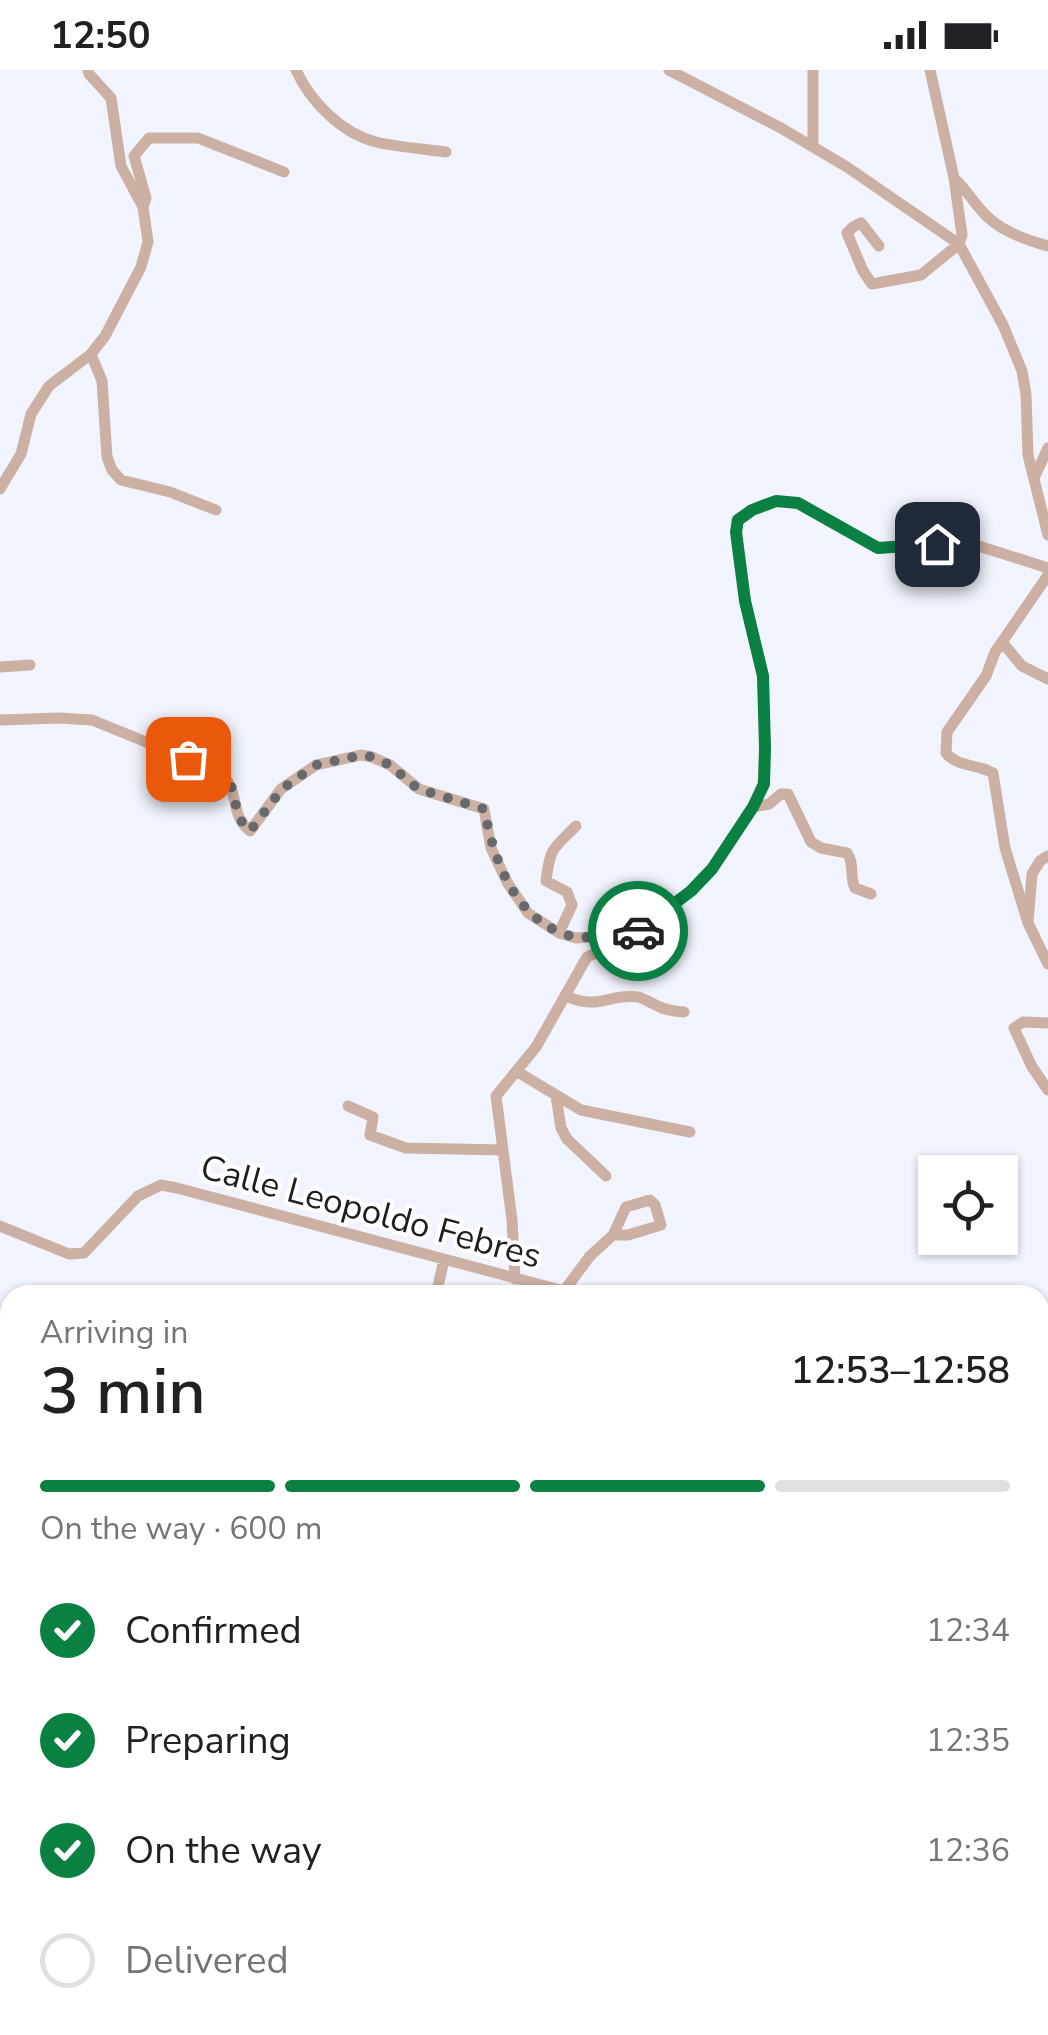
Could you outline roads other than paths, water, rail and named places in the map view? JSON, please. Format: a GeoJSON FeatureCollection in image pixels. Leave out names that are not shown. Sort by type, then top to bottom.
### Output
{"type":"FeatureCollection","features":[{"type":"Feature","properties":{"kind":"street"},"geometry":{"type":"LineString","coordinates":[[0,489],[22,454],[31,414],[49,386],[90,354],[105,336],[141,267],[148,242],[143,207],[120,166],[111,98],[88,70]]}},
{"type":"Feature","properties":{"kind":"street"},"geometry":{"type":"LineString","coordinates":[[296,70],[306,89],[332,117],[355,134],[375,142],[446,152]]}},
{"type":"Feature","properties":{"kind":"street"},"geometry":{"type":"LineString","coordinates":[[669,70],[847,166],[960,244],[1003,324],[1022,371],[1028,455],[1048,535]]}},
{"type":"Feature","properties":{"kind":"street"},"geometry":{"type":"LineString","coordinates":[[813,70],[813,147]]}},
{"type":"Feature","properties":{"kind":"street"},"geometry":{"type":"LineString","coordinates":[[879,246],[861,223],[847,234],[872,284],[921,275],[960,244],[954,178],[930,70]]}},
{"type":"Feature","properties":{"kind":"street"},"geometry":{"type":"LineString","coordinates":[[143,207],[146,198],[134,156],[149,138],[198,138],[284,172]]}},
{"type":"Feature","properties":{"kind":"street"},"geometry":{"type":"LineString","coordinates":[[954,178],[982,213],[1005,230],[1048,246]]}},
{"type":"Feature","properties":{"kind":"street"},"geometry":{"type":"LineString","coordinates":[[90,354],[102,381],[107,457],[112,470],[121,480],[170,492],[216,510]]}},
{"type":"Feature","properties":{"kind":"street"},"geometry":{"type":"LineString","coordinates":[[1034,478],[1048,448]]}},
{"type":"Feature","properties":{"kind":"street"},"geometry":{"type":"LineString","coordinates":[[514,1279],[512,1220],[496,1096],[536,1047],[587,957],[642,929],[691,891],[712,869],[764,784],[763,676],[745,601],[736,532],[738,520],[776,501],[798,503],[878,548],[966,542],[1048,568]]}},
{"type":"Feature","properties":{"kind":"street"},"geometry":{"type":"LineString","coordinates":[[1048,576],[995,652],[986,676],[947,732],[946,753],[952,761],[993,773],[1006,848],[1028,923],[1048,964]]}},
{"type":"Feature","properties":{"kind":"street"},"geometry":{"type":"LineString","coordinates":[[1002,642],[1022,666],[1048,678]]}},
{"type":"Feature","properties":{"kind":"street"},"geometry":{"type":"LineString","coordinates":[[0,667],[30,666]]}},
{"type":"Feature","properties":{"kind":"street"},"geometry":{"type":"LineString","coordinates":[[0,720],[92,720],[220,772],[230,782],[240,823],[250,831],[282,789],[316,765],[362,755],[372,757],[390,765],[418,789],[484,809],[492,848],[507,882],[528,913],[559,933],[615,944]]}},
{"type":"Feature","properties":{"kind":"street"},"geometry":{"type":"LineString","coordinates":[[753,807],[788,794],[811,842],[847,853],[852,860],[855,888],[872,894]]}},
{"type":"Feature","properties":{"kind":"street"},"geometry":{"type":"LineString","coordinates":[[559,933],[572,905],[567,892],[546,881],[548,861],[551,851],[576,826]]}},
{"type":"Feature","properties":{"kind":"street"},"geometry":{"type":"LineString","coordinates":[[1028,923],[1032,874],[1048,856]]}},
{"type":"Feature","properties":{"kind":"street"},"geometry":{"type":"LineString","coordinates":[[566,996],[596,1004],[634,996],[664,1010],[684,1012]]}},
{"type":"Feature","properties":{"kind":"street"},"geometry":{"type":"LineString","coordinates":[[1048,1022],[1023,1022],[1014,1028],[1048,1090]]}},
{"type":"Feature","properties":{"kind":"street"},"geometry":{"type":"LineString","coordinates":[[516,1072],[581,1110],[690,1132]]}},
{"type":"Feature","properties":{"kind":"street"},"geometry":{"type":"LineString","coordinates":[[556,1096],[561,1128],[567,1138],[606,1176]]}},
{"type":"Feature","properties":{"kind":"street"},"geometry":{"type":"LineString","coordinates":[[348,1106],[373,1117],[370,1135],[406,1148],[503,1150]]}},
{"type":"Feature","properties":{"kind":"street","name":"Calle Leopoldo Febres"},"geometry":{"type":"LineString","coordinates":[[0,1226],[69,1254],[84,1253],[138,1196],[161,1186],[539,1285]]}},
{"type":"Feature","properties":{"kind":"street"},"geometry":{"type":"LineString","coordinates":[[568,1285],[590,1256],[614,1234]]}},
{"type":"Feature","properties":{"kind":"street"},"geometry":{"type":"LineString","coordinates":[[438,1285],[444,1260]]}}]}
